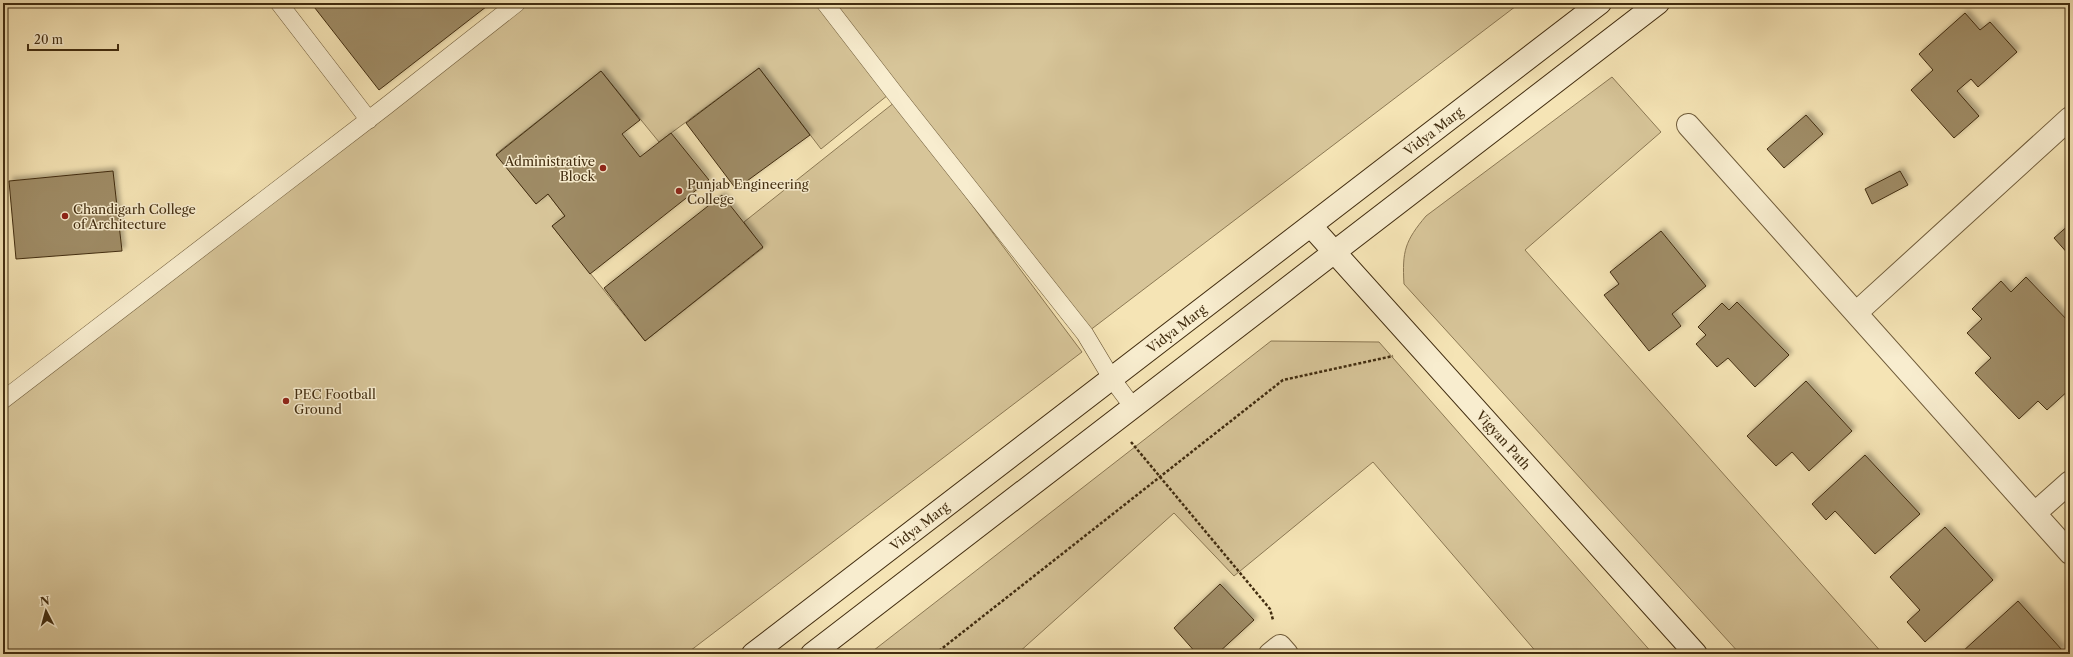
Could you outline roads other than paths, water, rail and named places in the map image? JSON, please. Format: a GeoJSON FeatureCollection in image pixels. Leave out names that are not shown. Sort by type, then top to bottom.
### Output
{"type":"FeatureCollection","features":[{"type":"Feature","properties":{"kind":"main road","name":"Vidya Marg"},"geometry":{"type":"LineString","coordinates":[[754,654],[1600,3]]}},
{"type":"Feature","properties":{"kind":"main road"},"geometry":{"type":"LineString","coordinates":[[812,654],[1658,3]]}},
{"type":"Feature","properties":{"kind":"main road"},"geometry":{"type":"LineString","coordinates":[[1856,313],[2070,118]]}},
{"type":"Feature","properties":{"kind":"main road"},"geometry":{"type":"LineString","coordinates":[[1688,125],[2070,553]]}},
{"type":"Feature","properties":{"kind":"main road","name":"Vigyan Path"},"geometry":{"type":"LineString","coordinates":[[1311,226],[1696,654]]}},
{"type":"Feature","properties":{"kind":"main road"},"geometry":{"type":"LineString","coordinates":[[2035,513],[2070,482]]}},
{"type":"Feature","properties":{"kind":"lane"},"geometry":{"type":"LineString","coordinates":[[279,3],[369,120]]}},
{"type":"Feature","properties":{"kind":"lane"},"geometry":{"type":"LineString","coordinates":[[3,400],[369,120],[517,3]]}},
{"type":"Feature","properties":{"kind":"lane"},"geometry":{"type":"LineString","coordinates":[[825,3],[1085,334],[1112,378],[1133,407]]}},
{"type":"Feature","properties":{"kind":"place","name":"Administrative Block"},"geometry":{"type":"Point","coordinates":[603,168]}},
{"type":"Feature","properties":{"kind":"place","name":"Punjab Engineering College"},"geometry":{"type":"Point","coordinates":[679,191]}},
{"type":"Feature","properties":{"kind":"place","name":"Chandigarh College of Architecture"},"geometry":{"type":"Point","coordinates":[65,216]}},
{"type":"Feature","properties":{"kind":"place","name":"PEC Football Ground"},"geometry":{"type":"Point","coordinates":[286,401]}}]}
